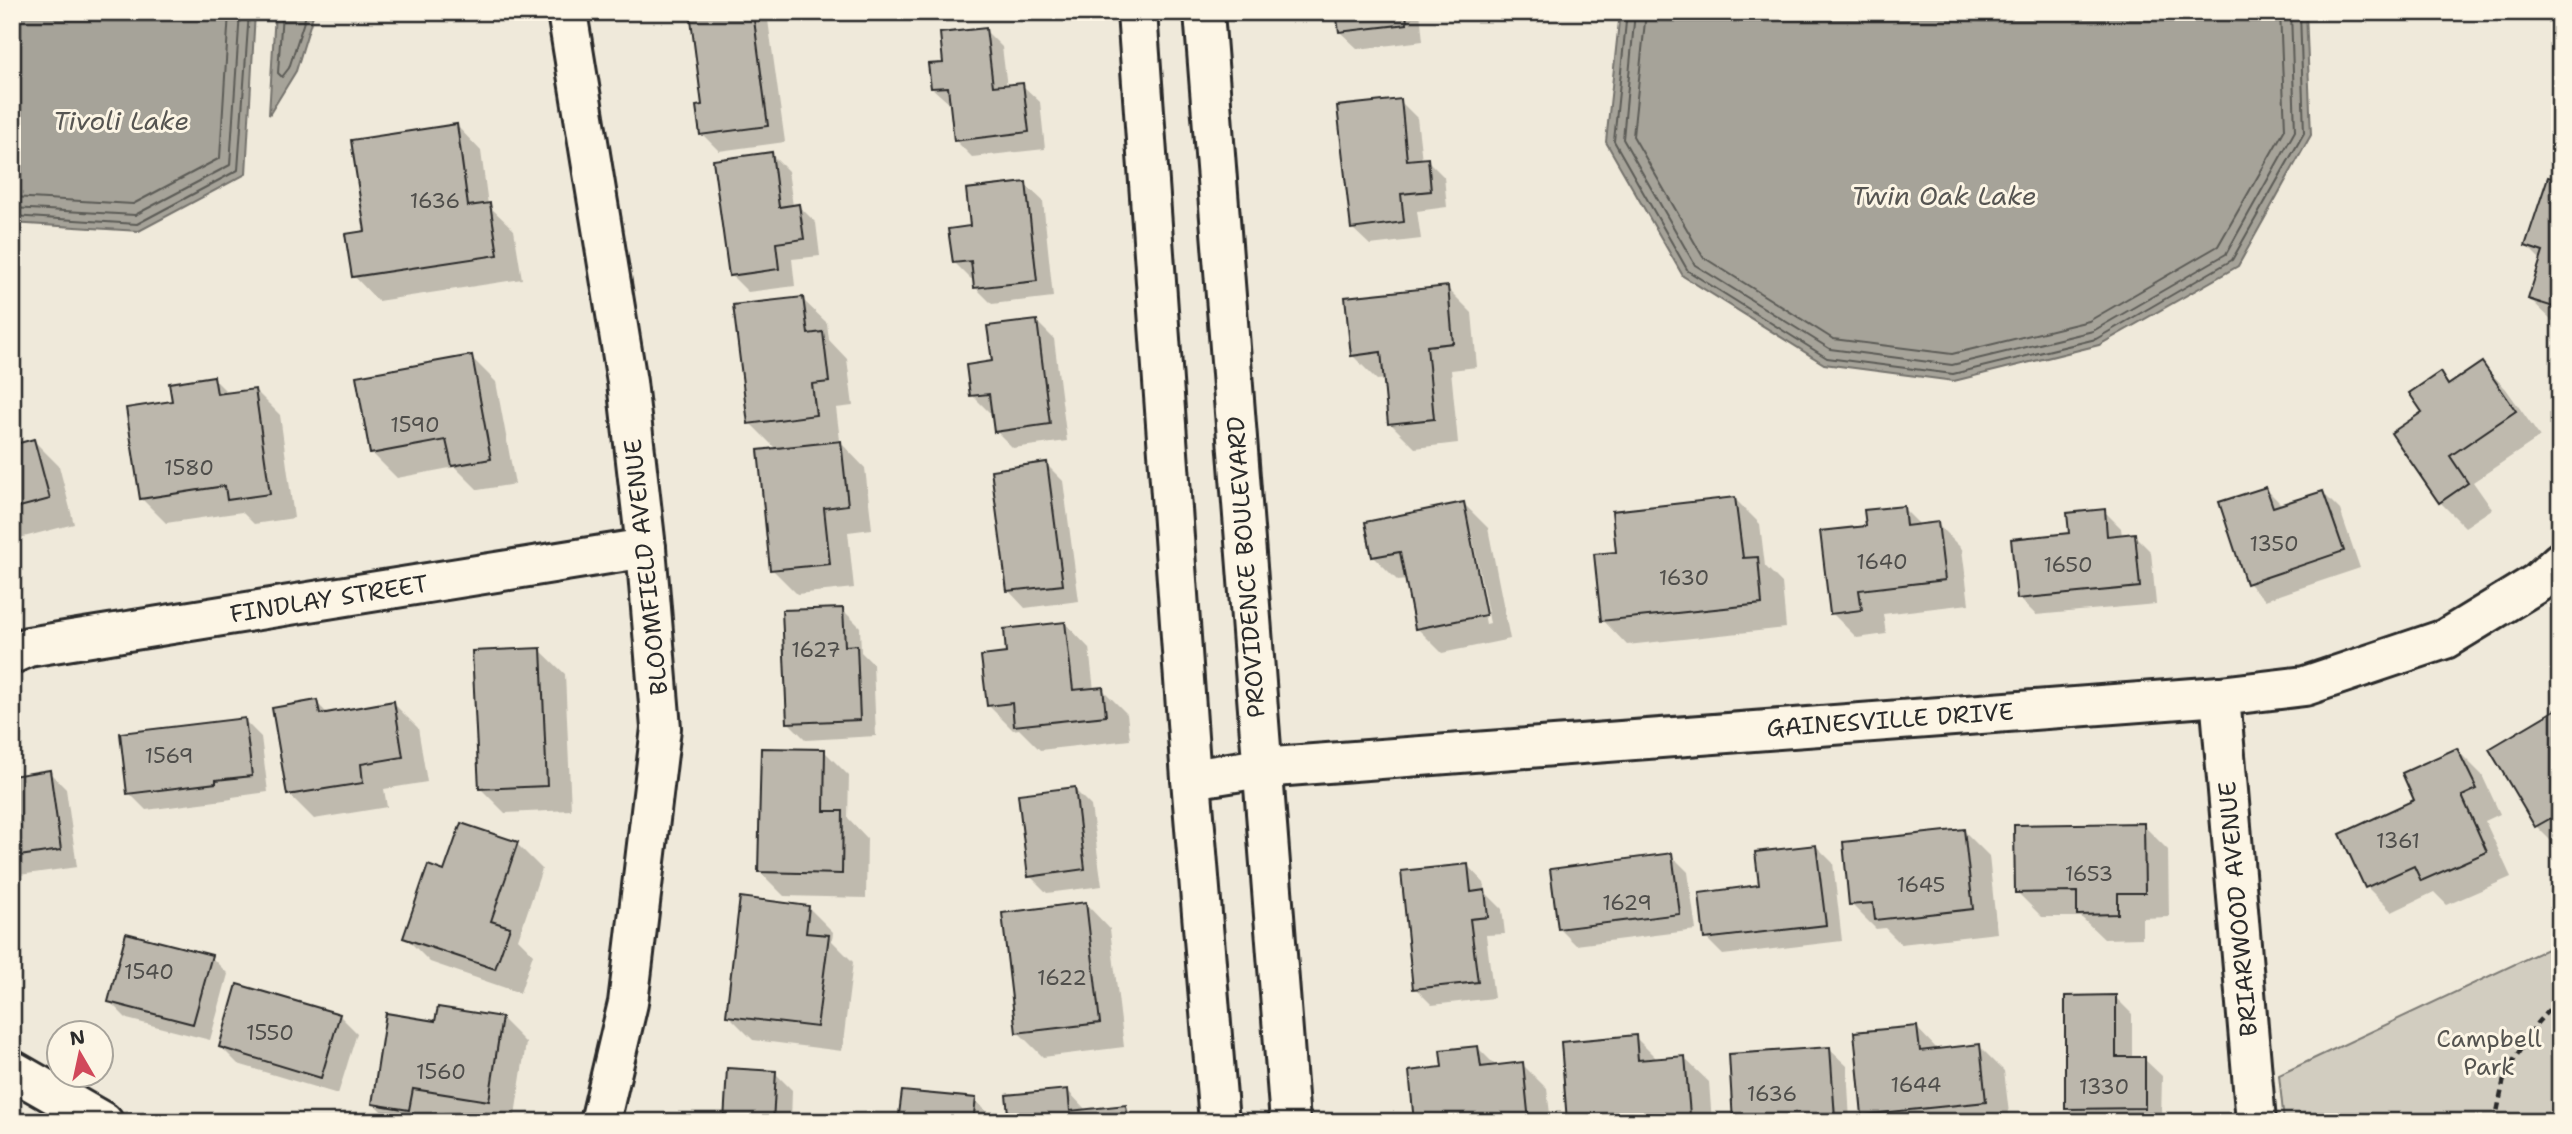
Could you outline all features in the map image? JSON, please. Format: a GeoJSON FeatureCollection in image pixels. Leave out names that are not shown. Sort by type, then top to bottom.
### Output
{"type":"FeatureCollection","features":[{"type":"Feature","properties":{"kind":"street","name":"BLOOMFIELD AVENUE"},"geometry":{"type":"LineString","coordinates":[[567,12],[627,382],[646,548],[661,728],[628,1003],[600,1122]]}},
{"type":"Feature","properties":{"kind":"street"},"geometry":{"type":"LineString","coordinates":[[1137,12],[1191,779],[1219,1122]]}},
{"type":"Feature","properties":{"kind":"street","name":"PROVIDENCE BOULEVARD"},"geometry":{"type":"LineString","coordinates":[[1204,12],[1290,1122]]}},
{"type":"Feature","properties":{"kind":"street","name":"FINDLAY STREET"},"geometry":{"type":"LineString","coordinates":[[12,654],[28,647],[646,548]]}},
{"type":"Feature","properties":{"kind":"street","name":"GAINESVILLE DRIVE"},"geometry":{"type":"LineString","coordinates":[[1191,779],[1261,768],[2220,695],[2305,686],[2445,639],[2537,583],[2560,562]]}},
{"type":"Feature","properties":{"kind":"street","name":"BRIARWOOD AVENUE"},"geometry":{"type":"LineString","coordinates":[[2220,695],[2256,1122]]}},
{"type":"Feature","properties":{"kind":"street"},"geometry":{"type":"LineString","coordinates":[[12,1070],[103,1122]]}},
{"type":"Feature","properties":{"kind":"path"},"geometry":{"type":"LineString","coordinates":[[2495,1122],[2505,1074],[2536,1023],[2560,997]]}},
{"type":"Feature","properties":{"kind":"green space","name":"Campbell Park"},"geometry":{"type":"Polygon","coordinates":[[[2560,943],[2560,1122],[2284,1122],[2279,1075],[2560,943]]]}},
{"type":"Feature","properties":{"kind":"water","name":"Tivoli Lake"},"geometry":{"type":"Polygon","coordinates":[[[12,12],[255,12],[246,174],[139,231],[12,223],[12,12]]]}},
{"type":"Feature","properties":{"kind":"water"},"geometry":{"type":"Polygon","coordinates":[[[275,12],[314,12],[296,71],[269,115],[275,12]]]}},
{"type":"Feature","properties":{"kind":"water","name":"Twin Oak Lake"},"geometry":{"type":"Polygon","coordinates":[[[1620,12],[2306,12],[2311,135],[2238,266],[2099,345],[1954,381],[1824,364],[1683,276],[1606,142],[1620,12]]]}},
{"type":"Feature","properties":{"kind":"building"},"geometry":{"type":"Polygon","coordinates":[[[690,12],[753,12],[768,126],[700,135],[696,106],[702,105],[690,12]]]}},
{"type":"Feature","properties":{"kind":"building"},"geometry":{"type":"Polygon","coordinates":[[[1336,12],[1406,12],[1407,24],[1339,32],[1336,12]]]}},
{"type":"Feature","properties":{"kind":"building"},"geometry":{"type":"Polygon","coordinates":[[[986,28],[993,86],[1023,83],[1029,132],[954,141],[948,87],[931,88],[928,64],[943,63],[940,33],[986,28]]]}},
{"type":"Feature","properties":{"kind":"building"},"geometry":{"type":"Polygon","coordinates":[[[1401,99],[1407,160],[1428,158],[1431,191],[1401,194],[1404,222],[1351,229],[1337,106],[1401,99]]]}},
{"type":"Feature","properties":{"kind":"building"},"geometry":{"type":"Polygon","coordinates":[[[457,124],[468,206],[490,203],[498,255],[352,277],[345,234],[365,231],[351,140],[457,124]]]}},
{"type":"Feature","properties":{"kind":"building"},"geometry":{"type":"Polygon","coordinates":[[[772,152],[779,207],[799,204],[804,239],[776,243],[779,269],[729,276],[713,160],[772,152]]]}},
{"type":"Feature","properties":{"kind":"building"},"geometry":{"type":"Polygon","coordinates":[[[2548,177],[2560,180],[2560,309],[2528,299],[2543,252],[2525,246],[2548,177]]]}},
{"type":"Feature","properties":{"kind":"building"},"geometry":{"type":"Polygon","coordinates":[[[1026,182],[1037,281],[974,288],[971,261],[953,263],[948,229],[970,226],[966,189],[1026,182]]]}},
{"type":"Feature","properties":{"kind":"building"},"geometry":{"type":"Polygon","coordinates":[[[1448,286],[1453,343],[1427,346],[1434,419],[1388,424],[1381,352],[1351,356],[1345,297],[1448,286]]]}},
{"type":"Feature","properties":{"kind":"building"},"geometry":{"type":"Polygon","coordinates":[[[803,297],[808,334],[823,332],[829,382],[812,384],[816,415],[748,424],[733,305],[803,297]]]}},
{"type":"Feature","properties":{"kind":"building"},"geometry":{"type":"Polygon","coordinates":[[[1037,320],[1050,424],[994,432],[989,394],[970,396],[966,365],[992,361],[987,326],[1037,320]]]}},
{"type":"Feature","properties":{"kind":"building"},"geometry":{"type":"Polygon","coordinates":[[[472,355],[491,459],[452,466],[446,440],[370,454],[356,376],[472,355]]]}},
{"type":"Feature","properties":{"kind":"building"},"geometry":{"type":"Polygon","coordinates":[[[2482,362],[2516,411],[2450,456],[2468,483],[2439,503],[2391,433],[2422,412],[2409,393],[2440,372],[2448,385],[2482,362]]]}},
{"type":"Feature","properties":{"kind":"building"},"geometry":{"type":"Polygon","coordinates":[[[214,376],[217,394],[255,389],[270,494],[227,500],[225,486],[140,499],[126,408],[172,401],[169,383],[214,376]]]}},
{"type":"Feature","properties":{"kind":"building"},"geometry":{"type":"Polygon","coordinates":[[[34,439],[50,499],[12,509],[12,445],[34,439]]]}},
{"type":"Feature","properties":{"kind":"building"},"geometry":{"type":"Polygon","coordinates":[[[841,441],[848,505],[824,508],[830,564],[770,570],[758,450],[841,441]]]}},
{"type":"Feature","properties":{"kind":"building"},"geometry":{"type":"Polygon","coordinates":[[[1047,462],[1063,585],[1007,591],[991,470],[1047,462]]]}},
{"type":"Feature","properties":{"kind":"building"},"geometry":{"type":"Polygon","coordinates":[[[2266,487],[2273,507],[2323,491],[2344,551],[2246,584],[2219,502],[2266,487]]]}},
{"type":"Feature","properties":{"kind":"building"},"geometry":{"type":"Polygon","coordinates":[[[1735,497],[1743,558],[1758,557],[1762,604],[1601,621],[1594,554],[1616,552],[1612,511],[1735,497]]]}},
{"type":"Feature","properties":{"kind":"building"},"geometry":{"type":"Polygon","coordinates":[[[1464,502],[1486,615],[1415,629],[1400,552],[1372,557],[1365,522],[1464,502]]]}},
{"type":"Feature","properties":{"kind":"building"},"geometry":{"type":"Polygon","coordinates":[[[1904,506],[1906,526],[1938,522],[1945,580],[1859,590],[1862,610],[1830,614],[1820,531],[1866,526],[1864,510],[1904,506]]]}},
{"type":"Feature","properties":{"kind":"building"},"geometry":{"type":"Polygon","coordinates":[[[2105,509],[2107,536],[2135,533],[2140,587],[2017,599],[2011,539],[2069,533],[2067,513],[2105,509]]]}},
{"type":"Feature","properties":{"kind":"building"},"geometry":{"type":"Polygon","coordinates":[[[843,608],[845,646],[857,645],[860,720],[787,723],[782,610],[843,608]]]}},
{"type":"Feature","properties":{"kind":"building"},"geometry":{"type":"Polygon","coordinates":[[[1065,622],[1073,690],[1103,687],[1106,716],[1014,726],[1012,703],[987,706],[981,656],[1006,653],[1004,629],[1065,622]]]}},
{"type":"Feature","properties":{"kind":"building"},"geometry":{"type":"Polygon","coordinates":[[[541,648],[547,786],[479,789],[472,651],[541,648]]]}},
{"type":"Feature","properties":{"kind":"building"},"geometry":{"type":"Polygon","coordinates":[[[317,700],[320,714],[394,701],[403,757],[361,764],[363,783],[287,795],[272,708],[317,700]]]}},
{"type":"Feature","properties":{"kind":"building"},"geometry":{"type":"Polygon","coordinates":[[[2560,707],[2560,813],[2535,827],[2489,749],[2560,707]]]}},
{"type":"Feature","properties":{"kind":"building"},"geometry":{"type":"Polygon","coordinates":[[[245,718],[252,776],[127,794],[120,733],[245,718]]]}},
{"type":"Feature","properties":{"kind":"building"},"geometry":{"type":"Polygon","coordinates":[[[761,748],[825,749],[824,811],[843,811],[842,874],[758,872],[761,748]]]}},
{"type":"Feature","properties":{"kind":"building"},"geometry":{"type":"Polygon","coordinates":[[[2457,748],[2477,789],[2462,796],[2487,852],[2421,881],[2414,866],[2365,888],[2340,834],[2414,800],[2402,773],[2457,748]]]}},
{"type":"Feature","properties":{"kind":"building"},"geometry":{"type":"Polygon","coordinates":[[[50,770],[61,850],[12,857],[12,776],[50,770]]]}},
{"type":"Feature","properties":{"kind":"building"},"geometry":{"type":"Polygon","coordinates":[[[1075,787],[1085,869],[1028,877],[1018,794],[1075,787]]]}},
{"type":"Feature","properties":{"kind":"building"},"geometry":{"type":"Polygon","coordinates":[[[461,823],[518,842],[491,921],[510,927],[495,969],[403,938],[428,865],[444,871],[461,823]]]}},
{"type":"Feature","properties":{"kind":"building"},"geometry":{"type":"Polygon","coordinates":[[[2144,823],[2145,893],[2118,893],[2118,914],[2077,915],[2077,892],[2015,893],[2014,825],[2144,823]]]}},
{"type":"Feature","properties":{"kind":"building"},"geometry":{"type":"Polygon","coordinates":[[[1964,829],[1973,909],[1875,920],[1873,903],[1849,905],[1843,842],[1964,829]]]}},
{"type":"Feature","properties":{"kind":"building"},"geometry":{"type":"Polygon","coordinates":[[[1816,845],[1826,925],[1704,939],[1699,893],[1759,885],[1755,852],[1816,845]]]}},
{"type":"Feature","properties":{"kind":"building"},"geometry":{"type":"Polygon","coordinates":[[[1672,853],[1680,914],[1558,929],[1550,869],[1672,853]]]}},
{"type":"Feature","properties":{"kind":"building"},"geometry":{"type":"Polygon","coordinates":[[[1468,864],[1471,892],[1485,890],[1488,917],[1470,919],[1478,982],[1413,989],[1401,871],[1468,864]]]}},
{"type":"Feature","properties":{"kind":"building"},"geometry":{"type":"Polygon","coordinates":[[[740,897],[809,906],[806,933],[829,935],[817,1027],[726,1016],[740,897]]]}},
{"type":"Feature","properties":{"kind":"building"},"geometry":{"type":"Polygon","coordinates":[[[1086,902],[1100,1023],[1016,1033],[1002,913],[1086,902]]]}},
{"type":"Feature","properties":{"kind":"building"},"geometry":{"type":"Polygon","coordinates":[[[126,933],[212,955],[193,1024],[108,1002],[126,933]]]}},
{"type":"Feature","properties":{"kind":"building"},"geometry":{"type":"Polygon","coordinates":[[[237,984],[340,1014],[321,1078],[219,1047],[237,984]]]}},
{"type":"Feature","properties":{"kind":"building"},"geometry":{"type":"Polygon","coordinates":[[[2116,995],[2116,1057],[2145,1057],[2145,1108],[2065,1109],[2065,996],[2116,995]]]}},
{"type":"Feature","properties":{"kind":"building"},"geometry":{"type":"Polygon","coordinates":[[[438,1007],[502,1017],[489,1101],[413,1089],[409,1110],[372,1104],[386,1013],[435,1021],[438,1007]]]}},
{"type":"Feature","properties":{"kind":"building"},"geometry":{"type":"Polygon","coordinates":[[[1917,1026],[1920,1051],[1980,1044],[1986,1102],[1862,1115],[1854,1032],[1917,1026]]]}},
{"type":"Feature","properties":{"kind":"building"},"geometry":{"type":"Polygon","coordinates":[[[1636,1035],[1638,1060],[1685,1056],[1690,1115],[1606,1122],[1567,1122],[1561,1042],[1636,1035]]]}},
{"type":"Feature","properties":{"kind":"building"},"geometry":{"type":"Polygon","coordinates":[[[1478,1046],[1481,1067],[1523,1062],[1529,1122],[1414,1122],[1409,1071],[1442,1067],[1440,1050],[1478,1046]]]}},
{"type":"Feature","properties":{"kind":"building"},"geometry":{"type":"Polygon","coordinates":[[[1830,1047],[1835,1118],[1733,1122],[1729,1054],[1830,1047]]]}},
{"type":"Feature","properties":{"kind":"building"},"geometry":{"type":"Polygon","coordinates":[[[727,1068],[776,1071],[773,1122],[724,1122],[727,1068]]]}},
{"type":"Feature","properties":{"kind":"building"},"geometry":{"type":"Polygon","coordinates":[[[1068,1089],[1070,1111],[1126,1105],[1128,1122],[1009,1122],[1006,1095],[1068,1089]]]}},
{"type":"Feature","properties":{"kind":"building"},"geometry":{"type":"Polygon","coordinates":[[[902,1091],[976,1098],[973,1122],[898,1122],[902,1091]]]}}]}
